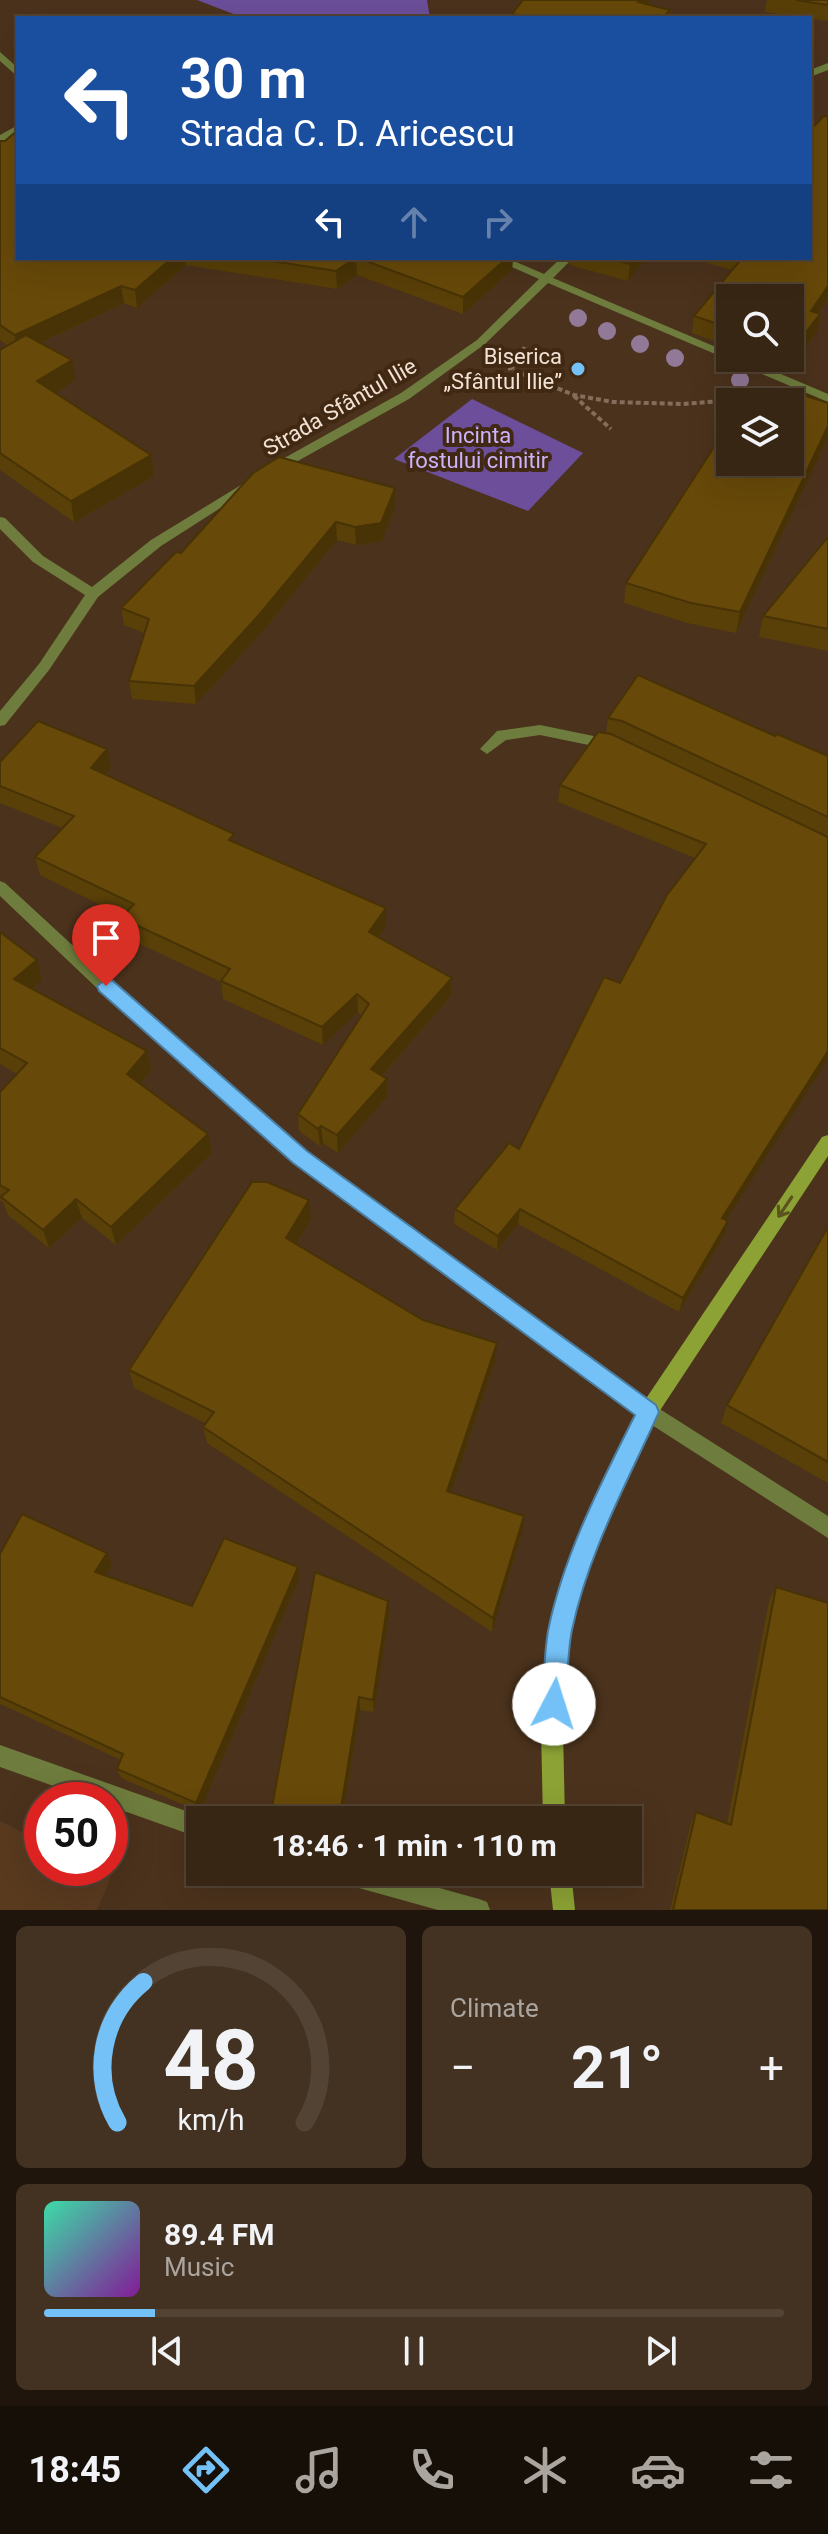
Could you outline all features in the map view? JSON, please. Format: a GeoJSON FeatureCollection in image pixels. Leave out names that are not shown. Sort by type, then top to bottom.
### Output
{"type":"FeatureCollection","features":[{"type":"Feature","properties":{"kind":"main road"},"geometry":{"type":"LineString","coordinates":[[554,1806],[552,1729],[560,1631],[583,1557],[616,1476],[648,1412],[828,1142]]}},
{"type":"Feature","properties":{"kind":"main road"},"geometry":{"type":"LineString","coordinates":[[561,1886],[564,1910]]}},
{"type":"Feature","properties":{"kind":"street"},"geometry":{"type":"LineString","coordinates":[[0,55],[16,72]]}},
{"type":"Feature","properties":{"kind":"street"},"geometry":{"type":"LineString","coordinates":[[503,260],[716,350]]}},
{"type":"Feature","properties":{"kind":"street","name":"Strada Sfântul Ilie"},"geometry":{"type":"LineString","coordinates":[[0,721],[44,667],[93,594],[156,543],[219,501],[405,396],[481,342],[565,260]]}},
{"type":"Feature","properties":{"kind":"street"},"geometry":{"type":"LineString","coordinates":[[767,372],[828,398]]}},
{"type":"Feature","properties":{"kind":"street"},"geometry":{"type":"LineString","coordinates":[[0,521],[38,559],[93,594]]}},
{"type":"Feature","properties":{"kind":"street"},"geometry":{"type":"LineString","coordinates":[[487,749],[502,735],[540,730],[601,741],[627,751]]}},
{"type":"Feature","properties":{"kind":"street"},"geometry":{"type":"LineString","coordinates":[[0,887],[127,1006],[300,1157],[648,1412],[828,1528]]}},
{"type":"Feature","properties":{"kind":"street"},"geometry":{"type":"LineString","coordinates":[[0,1756],[186,1822]]}},
{"type":"Feature","properties":{"kind":"street"},"geometry":{"type":"LineString","coordinates":[[392,1886],[479,1910]]}},
{"type":"Feature","properties":{"kind":"path"},"geometry":{"type":"LineString","coordinates":[[533,352],[510,369],[573,395],[597,401],[716,402]]}},
{"type":"Feature","properties":{"kind":"path"},"geometry":{"type":"LineString","coordinates":[[573,395],[611,429]]}},
{"type":"Feature","properties":{"kind":"shaded area"},"geometry":{"type":"Polygon","coordinates":[[[0,1821],[24,1833],[24,1886],[108,1886],[97,1910],[0,1910],[0,1821]]]}},
{"type":"Feature","properties":{"kind":"green space"},"geometry":{"type":"Polygon","coordinates":[[[197,0],[427,0],[430,16],[239,16],[197,0]]]}},
{"type":"Feature","properties":{"kind":"green space","name":"Incinta fostului cimitir"},"geometry":{"type":"Polygon","coordinates":[[[472,399],[583,453],[528,511],[394,459],[472,399]]]}},
{"type":"Feature","properties":{"kind":"building"},"geometry":{"type":"Polygon","coordinates":[[[523,0],[640,0],[638,2],[670,10],[665,16],[512,14],[523,0]]]}},
{"type":"Feature","properties":{"kind":"building"},"geometry":{"type":"Polygon","coordinates":[[[796,0],[828,0],[828,5],[796,0]]]}},
{"type":"Feature","properties":{"kind":"building"},"geometry":{"type":"Polygon","coordinates":[[[824,116],[828,117],[828,286],[811,311],[820,314],[804,335],[804,284],[720,284],[740,260],[812,260],[812,128],[824,116]]]}},
{"type":"Feature","properties":{"kind":"building"},"geometry":{"type":"Polygon","coordinates":[[[16,132],[16,260],[170,260],[135,290],[121,286],[15,335],[0,325],[0,141],[5,141],[16,132]]]}},
{"type":"Feature","properties":{"kind":"building"},"geometry":{"type":"Polygon","coordinates":[[[265,260],[352,260],[336,271],[265,260]]]}},
{"type":"Feature","properties":{"kind":"building"},"geometry":{"type":"Polygon","coordinates":[[[363,260],[505,260],[463,297],[363,260]]]}},
{"type":"Feature","properties":{"kind":"building"},"geometry":{"type":"Polygon","coordinates":[[[716,289],[716,323],[694,316],[716,289]]]}},
{"type":"Feature","properties":{"kind":"building"},"geometry":{"type":"Polygon","coordinates":[[[26,335],[72,360],[37,381],[151,455],[71,501],[0,453],[0,350],[26,335]]]}},
{"type":"Feature","properties":{"kind":"building"},"geometry":{"type":"Polygon","coordinates":[[[804,395],[828,403],[828,426],[740,612],[691,603],[626,583],[716,444],[716,476],[804,476],[804,395]]]}},
{"type":"Feature","properties":{"kind":"building"},"geometry":{"type":"Polygon","coordinates":[[[279,457],[395,488],[381,523],[355,527],[336,522],[259,615],[194,686],[129,681],[149,619],[121,608],[176,552],[181,553],[253,473],[279,457]]]}},
{"type":"Feature","properties":{"kind":"building"},"geometry":{"type":"Polygon","coordinates":[[[828,537],[828,629],[763,616],[828,537]]]}},
{"type":"Feature","properties":{"kind":"building"},"geometry":{"type":"Polygon","coordinates":[[[638,675],[828,756],[828,817],[622,721],[608,718],[638,675]]]}},
{"type":"Feature","properties":{"kind":"building"},"geometry":{"type":"Polygon","coordinates":[[[38,721],[107,749],[91,768],[234,834],[229,840],[386,908],[369,932],[452,978],[371,1069],[387,1079],[337,1135],[321,1126],[318,1129],[298,1114],[369,1004],[357,994],[322,1027],[221,981],[230,969],[121,918],[134,904],[35,857],[74,816],[0,786],[0,762],[38,721]]]}},
{"type":"Feature","properties":{"kind":"building"},"geometry":{"type":"Polygon","coordinates":[[[598,732],[611,734],[828,837],[828,1051],[722,1218],[728,1221],[683,1298],[520,1209],[498,1236],[455,1209],[509,1143],[519,1149],[604,977],[620,983],[667,895],[706,844],[560,785],[598,732]]]}},
{"type":"Feature","properties":{"kind":"building"},"geometry":{"type":"Polygon","coordinates":[[[0,932],[37,960],[14,979],[147,1051],[127,1074],[208,1134],[111,1227],[76,1199],[43,1230],[1,1197],[9,1190],[0,1185],[0,1092],[27,1063],[0,1048],[0,932]]]}},
{"type":"Feature","properties":{"kind":"building"},"geometry":{"type":"Polygon","coordinates":[[[252,1182],[267,1182],[309,1200],[286,1238],[423,1320],[497,1343],[447,1491],[524,1516],[493,1618],[203,1427],[214,1412],[129,1370],[252,1182]]]}},
{"type":"Feature","properties":{"kind":"building"},"geometry":{"type":"Polygon","coordinates":[[[828,1227],[828,1462],[727,1405],[828,1227]]]}},
{"type":"Feature","properties":{"kind":"building"},"geometry":{"type":"Polygon","coordinates":[[[22,1514],[107,1553],[95,1572],[192,1606],[224,1538],[298,1567],[196,1803],[117,1769],[123,1754],[0,1697],[0,1554],[22,1514]]]}},
{"type":"Feature","properties":{"kind":"building"},"geometry":{"type":"Polygon","coordinates":[[[315,1572],[388,1601],[373,1700],[359,1697],[341,1806],[272,1806],[315,1572]]]}},
{"type":"Feature","properties":{"kind":"building"},"geometry":{"type":"Polygon","coordinates":[[[776,1587],[828,1603],[828,1910],[673,1910],[696,1812],[731,1825],[776,1587]]]}},
{"type":"Feature","properties":{"kind":"place","name":"Biserica „Sfântul Ilie”"},"geometry":{"type":"Point","coordinates":[578,369]}},
{"type":"Feature","properties":{"kind":"route"},"geometry":{"type":"LineString","coordinates":[[106,986],[300,1157],[648,1412],[616,1476],[583,1557],[560,1631],[554,1704]]}}]}
